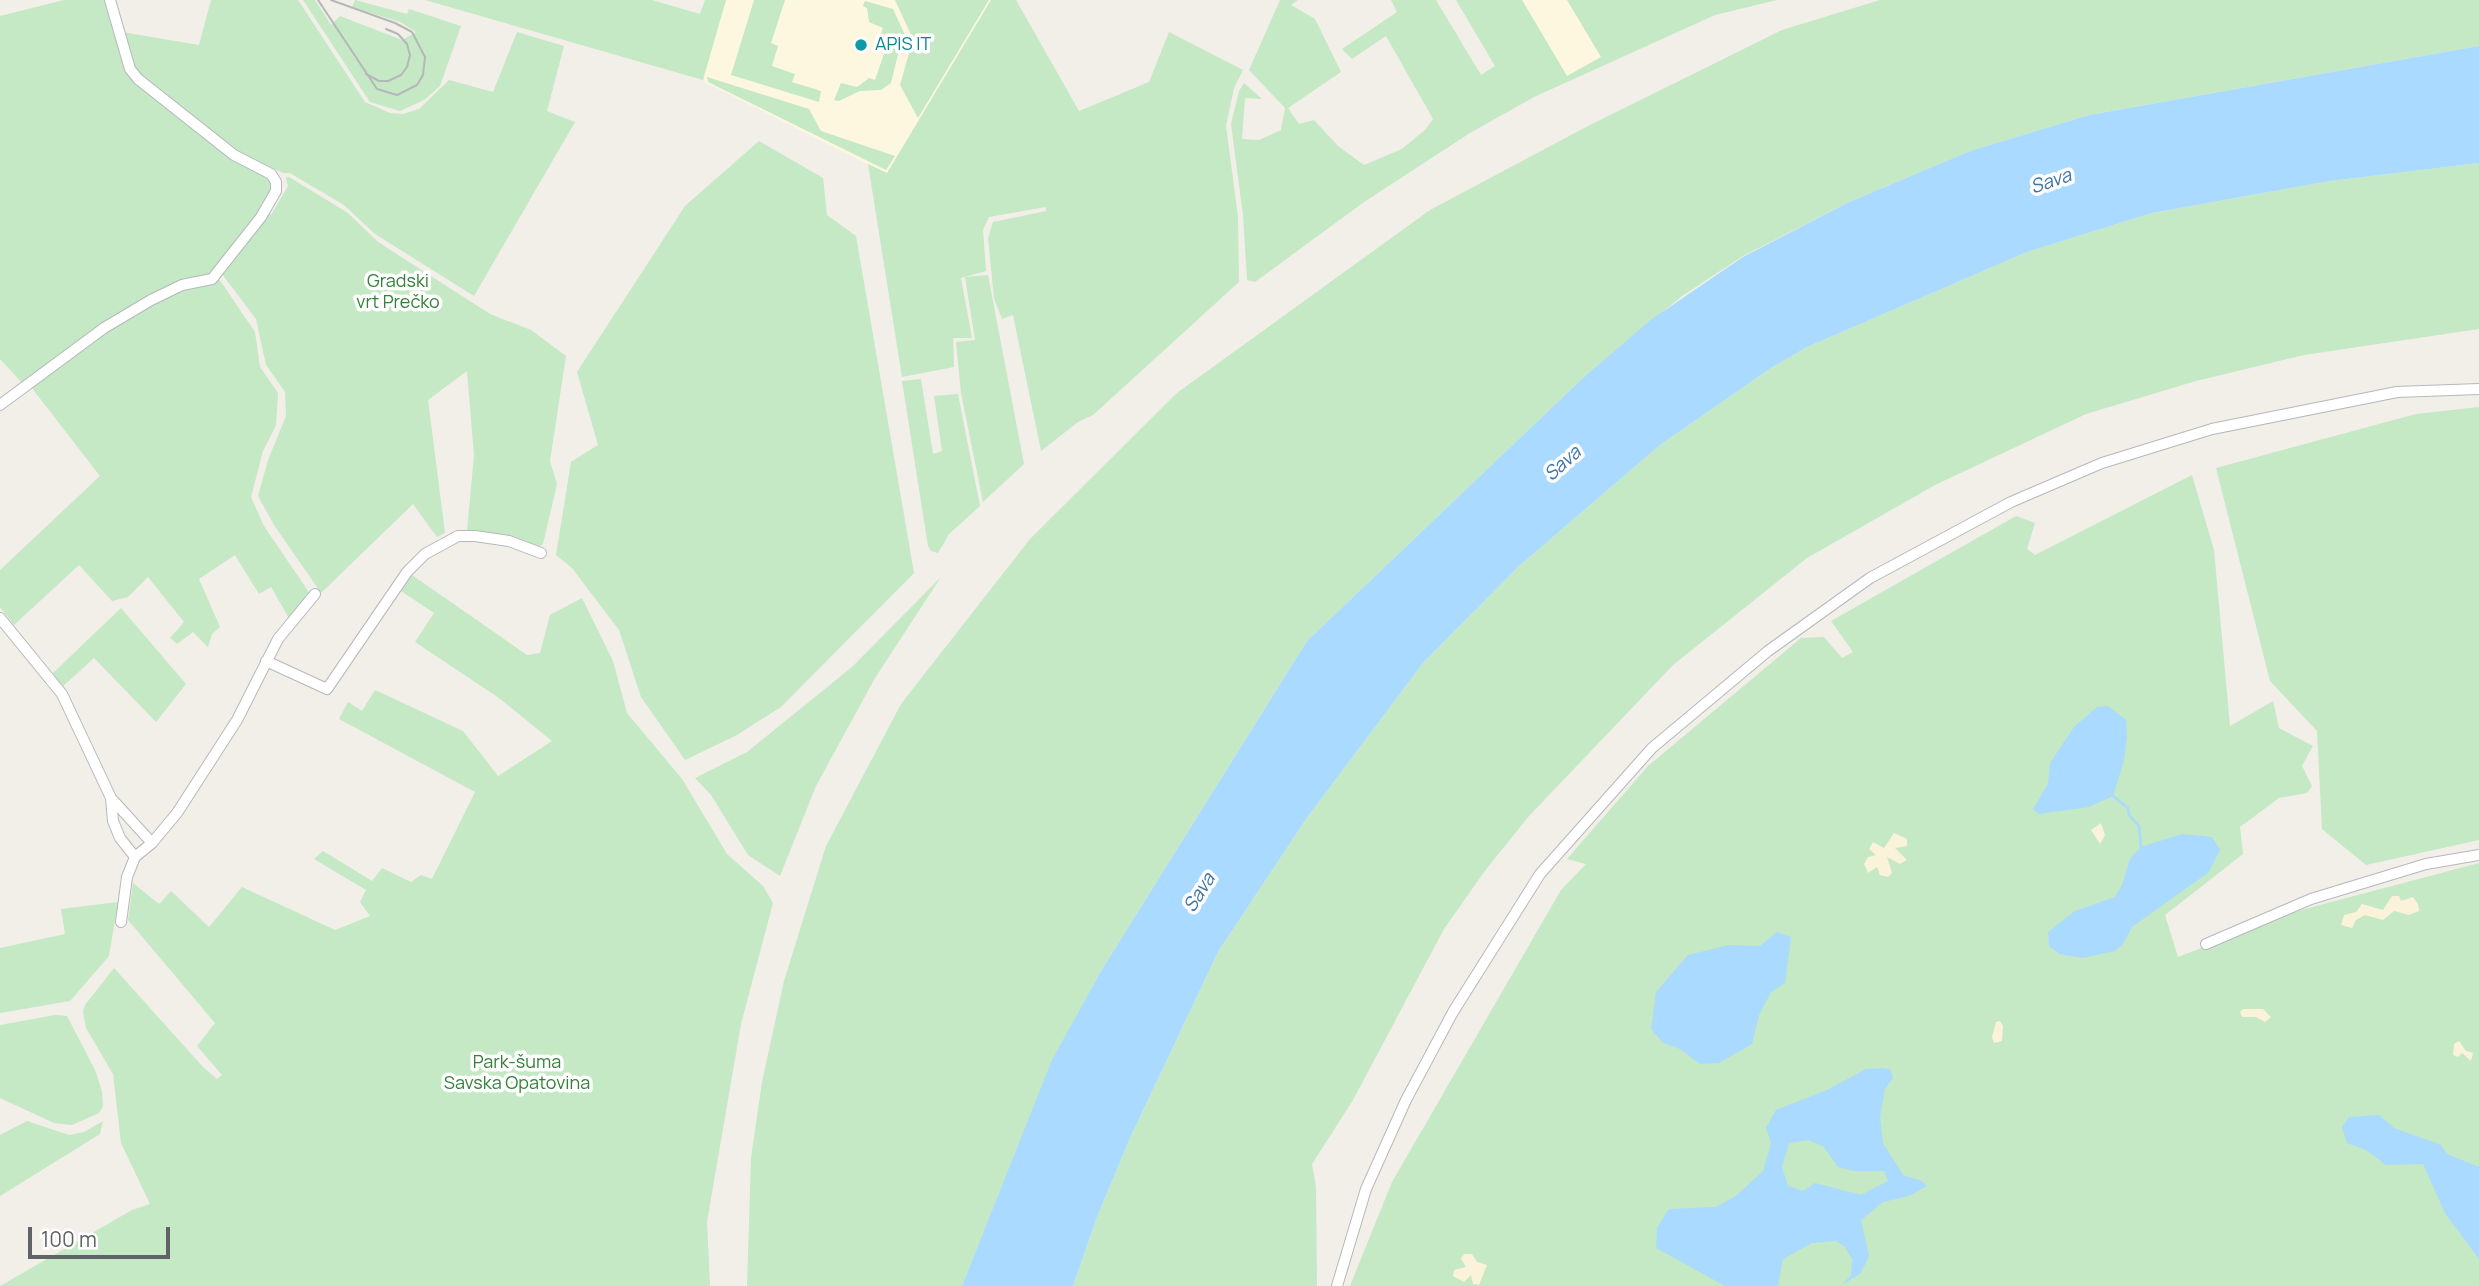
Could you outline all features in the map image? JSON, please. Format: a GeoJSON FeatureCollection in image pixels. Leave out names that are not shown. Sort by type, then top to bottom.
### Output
{"type":"FeatureCollection","features":[{"type":"Feature","properties":{"kind":"street"},"geometry":{"type":"LineString","coordinates":[[0,405],[104,328],[151,300],[182,285],[212,279],[272,199],[277,186],[275,178],[234,155],[138,79],[130,69],[110,0]]}},
{"type":"Feature","properties":{"kind":"street"},"geometry":{"type":"LineString","coordinates":[[1337,1286],[1366,1189],[1406,1100],[1453,1012],[1540,874],[1651,748],[1768,651],[1870,578],[2011,502],[2102,463],[2212,429],[2397,392],[2479,389]]}},
{"type":"Feature","properties":{"kind":"street"},"geometry":{"type":"LineString","coordinates":[[266,661],[327,689],[407,572],[425,554],[458,536],[509,541],[541,552]]}},
{"type":"Feature","properties":{"kind":"street"},"geometry":{"type":"LineString","coordinates":[[121,922],[127,877],[135,857],[152,843],[177,813],[237,720],[278,639],[315,594]]}},
{"type":"Feature","properties":{"kind":"street"},"geometry":{"type":"LineString","coordinates":[[0,618],[62,694],[111,798],[152,843]]}},
{"type":"Feature","properties":{"kind":"street"},"geometry":{"type":"LineString","coordinates":[[111,798],[113,821],[120,838],[135,857]]}},
{"type":"Feature","properties":{"kind":"street"},"geometry":{"type":"LineString","coordinates":[[2206,944],[2311,899],[2426,864],[2479,855]]}},
{"type":"Feature","properties":{"kind":"shaded area"},"geometry":{"type":"Polygon","coordinates":[[[726,0],[991,0],[887,174],[705,82],[703,74],[726,0]]]}},
{"type":"Feature","properties":{"kind":"shaded area"},"geometry":{"type":"Polygon","coordinates":[[[1522,0],[1567,0],[1601,57],[1567,76],[1522,0]]]}},
{"type":"Feature","properties":{"kind":"green space"},"geometry":{"type":"Polygon","coordinates":[[[64,0],[107,0],[129,73],[271,179],[272,193],[214,274],[188,280],[24,385],[0,359],[0,16],[64,0]]]}},
{"type":"Feature","properties":{"kind":"green space"},"geometry":{"type":"Polygon","coordinates":[[[211,0],[298,0],[365,102],[390,113],[403,114],[419,109],[449,80],[493,92],[517,32],[564,46],[547,111],[575,122],[474,296],[375,234],[344,205],[290,173],[283,173],[239,152],[145,80],[134,66],[122,32],[199,45],[211,0]]]}},
{"type":"Feature","properties":{"kind":"green space"},"geometry":{"type":"Polygon","coordinates":[[[303,0],[315,0],[331,25],[340,16],[402,40],[416,32],[400,22],[352,7],[355,0],[407,14],[409,9],[461,26],[440,86],[424,100],[400,111],[370,102],[303,0]]]}},
{"type":"Feature","properties":{"kind":"green space"},"geometry":{"type":"Polygon","coordinates":[[[425,0],[652,0],[700,14],[705,0],[726,0],[703,80],[425,0]]]}},
{"type":"Feature","properties":{"kind":"green space"},"geometry":{"type":"Polygon","coordinates":[[[754,0],[785,0],[771,43],[778,46],[772,66],[795,74],[792,82],[821,91],[819,102],[731,75],[754,0]]]}},
{"type":"Feature","properties":{"kind":"green space"},"geometry":{"type":"Polygon","coordinates":[[[895,0],[989,0],[918,118],[900,85],[913,39],[895,0]]]}},
{"type":"Feature","properties":{"kind":"green space"},"geometry":{"type":"Polygon","coordinates":[[[991,0],[1016,0],[1079,111],[1149,82],[1169,32],[1243,70],[1234,88],[1226,126],[1238,217],[1239,282],[1093,415],[1078,422],[1041,451],[1013,315],[1002,319],[994,298],[988,238],[993,222],[1046,211],[1046,207],[989,217],[983,230],[986,271],[961,278],[972,338],[953,338],[954,367],[902,377],[868,164],[887,173],[991,0]]]}},
{"type":"Feature","properties":{"kind":"green space"},"geometry":{"type":"Polygon","coordinates":[[[1280,0],[1298,0],[1291,5],[1315,19],[1341,72],[1288,108],[1299,124],[1314,120],[1338,146],[1364,165],[1402,149],[1426,129],[1433,119],[1386,36],[1352,59],[1342,49],[1397,12],[1391,0],[1436,0],[1481,75],[1495,66],[1456,0],[1522,0],[1567,76],[1601,57],[1567,0],[1777,0],[1715,15],[1534,97],[1470,133],[1364,202],[1255,282],[1247,280],[1243,215],[1231,124],[1239,91],[1244,83],[1262,99],[1245,98],[1242,139],[1259,140],[1281,130],[1285,108],[1249,70],[1280,0]]]}},
{"type":"Feature","properties":{"kind":"green space"},"geometry":{"type":"Polygon","coordinates":[[[1880,0],[2479,0],[2479,46],[2089,115],[1970,151],[1847,203],[1743,256],[1682,296],[1584,377],[1307,641],[1101,971],[1053,1060],[962,1286],[747,1286],[751,1158],[762,1082],[784,981],[826,846],[901,704],[1030,539],[1177,393],[1430,210],[1588,126],[1782,30],[1880,0]]]}},
{"type":"Feature","properties":{"kind":"green space"},"geometry":{"type":"Polygon","coordinates":[[[865,1],[893,9],[905,35],[903,50],[899,50],[891,83],[881,90],[860,91],[839,101],[834,100],[841,83],[857,87],[869,78],[875,80],[889,39],[880,36],[883,28],[869,22],[867,8],[863,6],[865,1]]]}},
{"type":"Feature","properties":{"kind":"green space"},"geometry":{"type":"Polygon","coordinates":[[[707,77],[809,109],[821,131],[895,156],[886,170],[708,82],[707,77]]]}},
{"type":"Feature","properties":{"kind":"green space"},"geometry":{"type":"Polygon","coordinates":[[[759,141],[823,178],[827,215],[856,236],[914,573],[781,707],[735,736],[685,760],[641,697],[619,630],[572,568],[556,555],[571,462],[598,445],[577,372],[685,206],[759,141]]]}},
{"type":"Feature","properties":{"kind":"green space"},"geometry":{"type":"Polygon","coordinates":[[[2479,163],[2479,329],[2304,355],[2196,381],[2086,414],[1935,485],[1807,558],[1673,665],[1529,816],[1484,872],[1444,929],[1353,1100],[1312,1164],[1316,1187],[1317,1286],[1073,1286],[1097,1217],[1130,1138],[1218,952],[1306,819],[1423,663],[1518,567],[1660,445],[1771,368],[1807,347],[2027,252],[2152,213],[2330,181],[2479,163]]]}},
{"type":"Feature","properties":{"kind":"green space","name":"Gradski vrt Prečko"},"geometry":{"type":"Polygon","coordinates":[[[289,177],[348,213],[378,242],[490,314],[531,330],[566,356],[550,461],[557,484],[543,544],[539,547],[493,534],[467,531],[474,455],[467,371],[428,400],[445,533],[437,537],[413,504],[321,593],[274,525],[258,496],[268,460],[286,416],[285,392],[266,365],[256,319],[222,274],[269,213],[271,215],[288,186],[286,178],[289,177]]]}},
{"type":"Feature","properties":{"kind":"green space"},"geometry":{"type":"Polygon","coordinates":[[[988,275],[1024,464],[983,502],[961,393],[956,342],[975,340],[965,277],[988,275]]]}},
{"type":"Feature","properties":{"kind":"green space"},"geometry":{"type":"Polygon","coordinates":[[[219,279],[255,332],[260,367],[278,393],[276,425],[263,451],[251,497],[264,526],[310,594],[289,618],[271,587],[259,594],[235,555],[199,579],[220,627],[212,634],[208,647],[193,632],[177,644],[170,638],[184,622],[148,577],[128,597],[112,601],[79,565],[14,625],[0,607],[0,570],[100,476],[31,387],[107,330],[141,310],[185,288],[219,279]]]}},
{"type":"Feature","properties":{"kind":"green space"},"geometry":{"type":"Polygon","coordinates":[[[921,379],[933,454],[942,451],[934,396],[958,394],[980,506],[949,534],[938,553],[931,551],[928,546],[902,381],[921,379]]]}},
{"type":"Feature","properties":{"kind":"green space"},"geometry":{"type":"Polygon","coordinates":[[[2479,407],[2479,840],[2366,865],[2322,829],[2317,731],[2270,681],[2216,468],[2416,414],[2479,407]]]}},
{"type":"Feature","properties":{"kind":"green space"},"geometry":{"type":"Polygon","coordinates":[[[2192,475],[2214,550],[2230,726],[2273,701],[2279,728],[2313,746],[2302,766],[2312,786],[2307,793],[2279,798],[2240,827],[2243,854],[2165,915],[2178,957],[2301,910],[2479,863],[2479,1286],[1350,1286],[1392,1182],[1561,890],[1586,864],[1567,859],[1648,766],[1801,638],[1824,637],[1842,658],[1853,652],[1831,621],[2016,516],[2035,523],[2027,549],[2035,555],[2192,475]]]}},
{"type":"Feature","properties":{"kind":"green space","name":"Park-šuma Savska Opatovina"},"geometry":{"type":"Polygon","coordinates":[[[412,575],[527,655],[540,653],[550,615],[582,598],[613,661],[627,713],[682,779],[727,854],[763,886],[773,903],[741,1024],[707,1222],[710,1286],[0,1286],[132,1210],[150,1204],[121,1143],[113,1074],[86,1028],[83,1012],[85,1005],[114,968],[203,1067],[217,1079],[222,1075],[197,1046],[215,1023],[128,920],[133,883],[159,904],[171,891],[209,927],[242,887],[335,930],[370,916],[360,902],[366,890],[314,859],[323,851],[372,881],[382,868],[411,882],[421,875],[432,879],[475,792],[339,719],[348,702],[362,711],[375,690],[463,731],[498,776],[552,741],[499,698],[415,642],[434,613],[401,591],[412,575]]]}},
{"type":"Feature","properties":{"kind":"green space"},"geometry":{"type":"Polygon","coordinates":[[[941,577],[875,678],[816,786],[780,876],[748,855],[711,795],[695,778],[747,752],[852,667],[941,577]]]}},
{"type":"Feature","properties":{"kind":"green space"},"geometry":{"type":"Polygon","coordinates":[[[121,608],[186,684],[156,722],[94,658],[62,687],[53,673],[121,608]]]}},
{"type":"Feature","properties":{"kind":"green space"},"geometry":{"type":"Polygon","coordinates":[[[118,902],[109,956],[70,1001],[0,1013],[0,948],[65,934],[61,909],[118,902]]]}},
{"type":"Feature","properties":{"kind":"green space"},"geometry":{"type":"Polygon","coordinates":[[[55,1015],[67,1016],[96,1072],[102,1092],[103,1106],[99,1113],[72,1125],[54,1123],[0,1098],[0,1025],[55,1015]]]}},
{"type":"Feature","properties":{"kind":"green space"},"geometry":{"type":"Polygon","coordinates":[[[27,1121],[69,1135],[84,1132],[103,1121],[100,1134],[0,1196],[0,1135],[27,1121]]]}},
{"type":"Feature","properties":{"kind":"sand"},"geometry":{"type":"Polygon","coordinates":[[[2101,823],[2105,835],[2100,844],[2091,830],[2101,823]]]}},
{"type":"Feature","properties":{"kind":"sand"},"geometry":{"type":"Polygon","coordinates":[[[1894,833],[1907,839],[1907,846],[1895,848],[1907,860],[1900,864],[1887,857],[1892,873],[1888,877],[1880,875],[1877,867],[1868,873],[1864,864],[1868,857],[1876,855],[1869,849],[1873,842],[1884,848],[1894,833]]]}},
{"type":"Feature","properties":{"kind":"sand"},"geometry":{"type":"Polygon","coordinates":[[[2392,896],[2399,896],[2401,901],[2413,897],[2419,911],[2409,915],[2394,911],[2383,920],[2365,915],[2356,920],[2352,928],[2341,925],[2344,915],[2356,912],[2362,904],[2383,910],[2392,896]]]}},
{"type":"Feature","properties":{"kind":"sand"},"geometry":{"type":"Polygon","coordinates":[[[2243,1009],[2263,1009],[2271,1017],[2265,1022],[2256,1017],[2242,1017],[2240,1012],[2243,1009]]]}},
{"type":"Feature","properties":{"kind":"sand"},"geometry":{"type":"Polygon","coordinates":[[[2000,1021],[2003,1026],[2002,1041],[1994,1043],[1992,1037],[1996,1022],[2000,1021]]]}},
{"type":"Feature","properties":{"kind":"sand"},"geometry":{"type":"Polygon","coordinates":[[[2459,1041],[2466,1051],[2473,1053],[2471,1061],[2462,1053],[2458,1057],[2453,1055],[2454,1044],[2459,1041]]]}},
{"type":"Feature","properties":{"kind":"sand"},"geometry":{"type":"Polygon","coordinates":[[[1464,1254],[1472,1254],[1477,1262],[1487,1265],[1479,1285],[1473,1284],[1471,1275],[1464,1282],[1453,1276],[1454,1270],[1466,1267],[1461,1259],[1464,1254]]]}},
{"type":"Feature","properties":{"kind":"water","name":"Sava"},"geometry":{"type":"Polygon","coordinates":[[[2479,46],[2479,163],[2330,181],[2152,213],[2027,252],[1807,347],[1771,368],[1660,445],[1518,567],[1423,663],[1306,819],[1218,952],[1130,1138],[1097,1217],[1073,1286],[962,1286],[1052,1060],[1101,971],[1307,641],[1584,377],[1652,319],[1743,257],[1847,203],[1970,151],[2089,115],[2479,46]]]}},
{"type":"Feature","properties":{"kind":"water"},"geometry":{"type":"Polygon","coordinates":[[[2108,706],[2126,720],[2127,736],[2124,760],[2113,796],[2089,807],[2039,814],[2033,809],[2048,784],[2050,763],[2074,727],[2097,707],[2108,706]]]}},
{"type":"Feature","properties":{"kind":"water"},"geometry":{"type":"Polygon","coordinates":[[[2182,834],[2212,837],[2220,850],[2209,872],[2132,927],[2124,943],[2115,951],[2083,958],[2059,954],[2049,946],[2048,932],[2075,911],[2115,897],[2122,885],[2130,859],[2141,847],[2182,834]]]}},
{"type":"Feature","properties":{"kind":"water"},"geometry":{"type":"Polygon","coordinates":[[[1777,932],[1791,937],[1785,983],[1771,992],[1759,1015],[1752,1044],[1719,1063],[1700,1064],[1680,1049],[1663,1043],[1651,1029],[1656,992],[1688,955],[1729,945],[1760,946],[1777,932]]]}},
{"type":"Feature","properties":{"kind":"water"},"geometry":{"type":"Polygon","coordinates":[[[1866,1069],[1891,1070],[1893,1078],[1885,1089],[1880,1117],[1883,1143],[1903,1175],[1922,1181],[1927,1186],[1909,1196],[1883,1202],[1861,1220],[1869,1256],[1861,1273],[1842,1285],[1851,1275],[1852,1259],[1844,1246],[1836,1241],[1812,1243],[1783,1259],[1778,1286],[1725,1286],[1656,1248],[1657,1228],[1669,1209],[1716,1207],[1736,1196],[1763,1171],[1771,1143],[1766,1128],[1776,1110],[1827,1090],[1866,1069]],[[1808,1140],[1789,1143],[1782,1167],[1788,1186],[1803,1191],[1815,1183],[1861,1195],[1888,1181],[1884,1171],[1853,1171],[1838,1167],[1823,1146],[1808,1140]]]}},
{"type":"Feature","properties":{"kind":"water"},"geometry":{"type":"Polygon","coordinates":[[[2379,1115],[2394,1128],[2441,1145],[2447,1154],[2479,1167],[2479,1259],[2445,1213],[2423,1164],[2386,1165],[2366,1150],[2347,1143],[2342,1127],[2349,1117],[2379,1115]]]}},
{"type":"Feature","properties":{"kind":"waterway"},"geometry":{"type":"LineString","coordinates":[[2113,796],[2128,808],[2129,815],[2139,826],[2141,847]]}},
{"type":"Feature","properties":{"kind":"tram line"},"geometry":{"type":"LineString","coordinates":[[318,0],[377,89],[397,95],[417,85],[423,75],[425,57],[412,32],[395,23],[331,0]]}},
{"type":"Feature","properties":{"kind":"tram line"},"geometry":{"type":"LineString","coordinates":[[366,74],[379,81],[388,81],[401,75],[407,67],[410,55],[407,44],[398,34],[386,29]]}},
{"type":"Feature","properties":{"kind":"place","name":"APIS IT"},"geometry":{"type":"Point","coordinates":[861,45]}}]}
